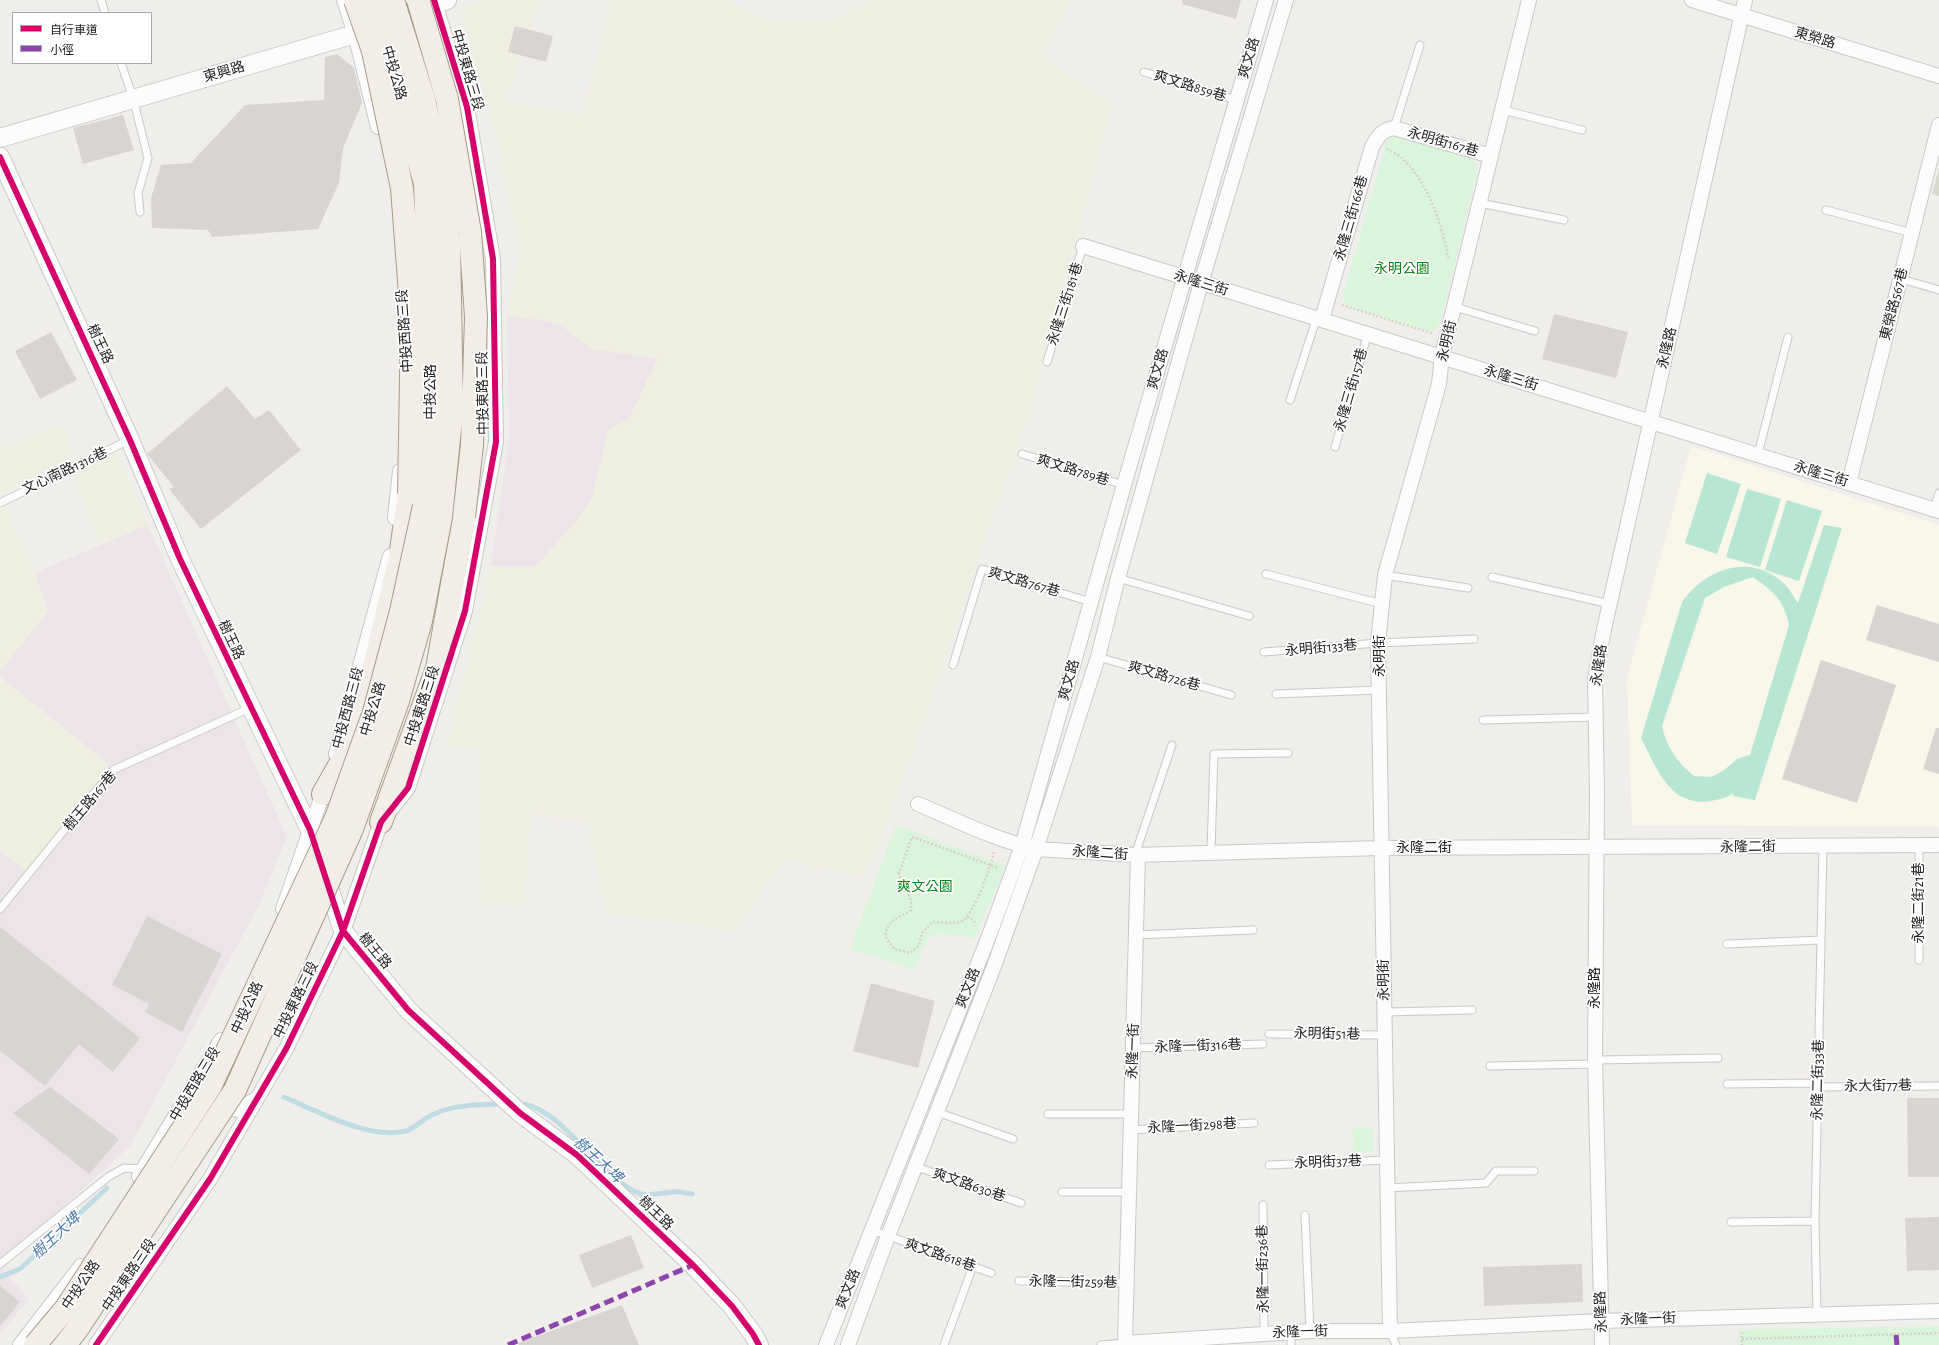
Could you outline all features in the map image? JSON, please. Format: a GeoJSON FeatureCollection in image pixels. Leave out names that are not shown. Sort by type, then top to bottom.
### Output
{"type":"FeatureCollection","features":[{"type":"Feature","properties":{"kind":"main road"},"geometry":{"type":"LineString","coordinates":[[323,794],[344,758],[364,709],[400,557],[409,494],[412,322],[402,188],[373,51],[355,0]]}},
{"type":"Feature","properties":{"kind":"main road","name":"中投公路"},"geometry":{"type":"LineString","coordinates":[[35,1345],[66,1308],[210,1087],[336,818],[374,712],[401,611],[425,501],[433,400],[425,183],[373,0]]}},
{"type":"Feature","properties":{"kind":"main road","name":"中投公路"},"geometry":{"type":"LineString","coordinates":[[65,1345],[83,1322],[235,1090],[352,829],[398,701],[421,621],[441,517],[452,410],[449,244],[443,192],[424,99],[393,0]]}},
{"type":"Feature","properties":{"kind":"main road"},"geometry":{"type":"LineString","coordinates":[[381,822],[437,668],[464,517],[472,445],[476,317],[470,232],[447,99],[434,1]]}},
{"type":"Feature","properties":{"kind":"street","name":"中投西路三段"},"geometry":{"type":"LineString","coordinates":[[20,1345],[72,1279],[144,1169],[207,1067],[250,987],[282,914],[335,757],[393,543],[409,369],[392,182],[356,34],[344,0]]}},
{"type":"Feature","properties":{"kind":"street","name":"爽文路"},"geometry":{"type":"LineString","coordinates":[[826,1345],[989,936],[1022,846],[1124,485],[1266,0]]}},
{"type":"Feature","properties":{"kind":"street","name":"爽文路"},"geometry":{"type":"LineString","coordinates":[[848,1345],[888,1236],[917,1167],[1036,849],[1098,656],[1118,578],[1201,283],[1286,0]]}},
{"type":"Feature","properties":{"kind":"street","name":"永明街"},"geometry":{"type":"LineString","coordinates":[[1390,1331],[1378,643],[1384,575],[1439,384],[1442,356],[1529,0]]}},
{"type":"Feature","properties":{"kind":"street","name":"東榮路"},"geometry":{"type":"LineString","coordinates":[[1692,0],[1939,76]]}},
{"type":"Feature","properties":{"kind":"street","name":"永隆路"},"geometry":{"type":"LineString","coordinates":[[1602,1345],[1595,1062],[1595,679],[1610,604],[1745,0]]}},
{"type":"Feature","properties":{"kind":"street","name":"東興路"},"geometry":{"type":"LineString","coordinates":[[0,138],[356,34],[434,1]]}},
{"type":"Feature","properties":{"kind":"street","name":"中投東路三段"},"geometry":{"type":"LineString","coordinates":[[96,1345],[210,1179],[286,1049],[343,931],[381,822],[408,788],[465,611],[496,442],[492,258],[467,107],[434,1]]}},
{"type":"Feature","properties":{"kind":"street","name":"東榮路567巷"},"geometry":{"type":"LineString","coordinates":[[1849,483],[1939,124]]}},
{"type":"Feature","properties":{"kind":"street","name":"永明街167巷"},"geometry":{"type":"LineString","coordinates":[[1394,128],[1491,156]]}},
{"type":"Feature","properties":{"kind":"street","name":"永隆三街166巷"},"geometry":{"type":"LineString","coordinates":[[1319,318],[1372,147],[1379,134],[1386,129],[1394,128]]}},
{"type":"Feature","properties":{"kind":"street","name":"樹王路"},"geometry":{"type":"LineString","coordinates":[[0,157],[130,440],[180,559],[250,708],[310,830],[343,931],[408,1010],[520,1113],[577,1155],[693,1265],[732,1306],[753,1334],[759,1345]]}},
{"type":"Feature","properties":{"kind":"street","name":"永隆三街"},"geometry":{"type":"LineString","coordinates":[[1083,246],[1184,279],[1368,333],[1937,510]]}},
{"type":"Feature","properties":{"kind":"street","name":"永隆二街"},"geometry":{"type":"LineString","coordinates":[[918,804],[998,838],[1022,846],[1036,849],[1136,855],[1381,848],[1939,845]]}},
{"type":"Feature","properties":{"kind":"street","name":"永隆一街"},"geometry":{"type":"LineString","coordinates":[[1136,855],[1136,935],[1127,1283],[1120,1344],[1264,1333],[1291,1339],[1310,1331],[1390,1331],[1601,1321],[1939,1311]]}},
{"type":"Feature","properties":{"kind":"street"},"geometry":{"type":"LineString","coordinates":[[207,1067],[203,1087],[211,1103],[237,1110],[257,1098]]}},
{"type":"Feature","properties":{"kind":"lane"},"geometry":{"type":"LineString","coordinates":[[101,0],[105,12]]}},
{"type":"Feature","properties":{"kind":"lane"},"geometry":{"type":"LineString","coordinates":[[1394,128],[1420,45]]}},
{"type":"Feature","properties":{"kind":"lane"},"geometry":{"type":"LineString","coordinates":[[121,64],[133,98],[148,158],[138,193],[140,212]]}},
{"type":"Feature","properties":{"kind":"lane","name":"爽文路859巷"},"geometry":{"type":"LineString","coordinates":[[1144,72],[1236,100]]}},
{"type":"Feature","properties":{"kind":"lane"},"geometry":{"type":"LineString","coordinates":[[1503,110],[1582,130]]}},
{"type":"Feature","properties":{"kind":"lane"},"geometry":{"type":"LineString","coordinates":[[1480,203],[1564,220]]}},
{"type":"Feature","properties":{"kind":"lane"},"geometry":{"type":"LineString","coordinates":[[1826,210],[1912,233]]}},
{"type":"Feature","properties":{"kind":"lane","name":"永隆三街181巷"},"geometry":{"type":"LineString","coordinates":[[1047,362],[1083,246]]}},
{"type":"Feature","properties":{"kind":"lane"},"geometry":{"type":"LineString","coordinates":[[1901,279],[1939,290]]}},
{"type":"Feature","properties":{"kind":"lane"},"geometry":{"type":"LineString","coordinates":[[1455,307],[1535,331]]}},
{"type":"Feature","properties":{"kind":"lane"},"geometry":{"type":"LineString","coordinates":[[1290,400],[1319,318]]}},
{"type":"Feature","properties":{"kind":"lane","name":"永隆三街157巷"},"geometry":{"type":"LineString","coordinates":[[1335,447],[1368,333]]}},
{"type":"Feature","properties":{"kind":"lane"},"geometry":{"type":"LineString","coordinates":[[1758,454],[1788,336]]}},
{"type":"Feature","properties":{"kind":"lane","name":"文心南路1316巷"},"geometry":{"type":"LineString","coordinates":[[0,503],[130,440]]}},
{"type":"Feature","properties":{"kind":"lane","name":"爽文路789巷"},"geometry":{"type":"LineString","coordinates":[[1022,454],[1124,485]]}},
{"type":"Feature","properties":{"kind":"lane"},"geometry":{"type":"LineString","coordinates":[[1937,510],[1939,493]]}},
{"type":"Feature","properties":{"kind":"lane","name":"爽文路767巷"},"geometry":{"type":"LineString","coordinates":[[953,665],[982,569],[1091,602]]}},
{"type":"Feature","properties":{"kind":"lane"},"geometry":{"type":"LineString","coordinates":[[1266,574],[1382,604]]}},
{"type":"Feature","properties":{"kind":"lane"},"geometry":{"type":"LineString","coordinates":[[1384,575],[1468,588]]}},
{"type":"Feature","properties":{"kind":"lane"},"geometry":{"type":"LineString","coordinates":[[1492,577],[1610,604]]}},
{"type":"Feature","properties":{"kind":"lane"},"geometry":{"type":"LineString","coordinates":[[1118,578],[1249,616]]}},
{"type":"Feature","properties":{"kind":"lane","name":"永明街133巷"},"geometry":{"type":"LineString","coordinates":[[1264,652],[1378,643],[1474,639]]}},
{"type":"Feature","properties":{"kind":"lane","name":"爽文路726巷"},"geometry":{"type":"LineString","coordinates":[[1098,656],[1231,695]]}},
{"type":"Feature","properties":{"kind":"lane"},"geometry":{"type":"LineString","coordinates":[[1276,694],[1379,690]]}},
{"type":"Feature","properties":{"kind":"lane","name":"樹王路167巷"},"geometry":{"type":"LineString","coordinates":[[0,909],[113,770],[250,708]]}},
{"type":"Feature","properties":{"kind":"lane"},"geometry":{"type":"LineString","coordinates":[[1483,720],[1596,717]]}},
{"type":"Feature","properties":{"kind":"lane"},"geometry":{"type":"LineString","coordinates":[[1136,855],[1172,745]]}},
{"type":"Feature","properties":{"kind":"lane"},"geometry":{"type":"LineString","coordinates":[[1211,852],[1214,754],[1288,753]]}},
{"type":"Feature","properties":{"kind":"lane","name":"永隆二街33巷"},"geometry":{"type":"LineString","coordinates":[[1817,1314],[1815,1221],[1823,846]]}},
{"type":"Feature","properties":{"kind":"lane","name":"永隆二街21巷"},"geometry":{"type":"LineString","coordinates":[[1919,846],[1919,960]]}},
{"type":"Feature","properties":{"kind":"lane"},"geometry":{"type":"LineString","coordinates":[[1136,935],[1254,930]]}},
{"type":"Feature","properties":{"kind":"lane"},"geometry":{"type":"LineString","coordinates":[[1727,944],[1821,940]]}},
{"type":"Feature","properties":{"kind":"lane"},"geometry":{"type":"LineString","coordinates":[[1385,1012],[1472,1010]]}},
{"type":"Feature","properties":{"kind":"lane","name":"永明街51巷"},"geometry":{"type":"LineString","coordinates":[[1269,1034],[1385,1035]]}},
{"type":"Feature","properties":{"kind":"lane","name":"永隆一街316巷"},"geometry":{"type":"LineString","coordinates":[[1133,1048],[1263,1044]]}},
{"type":"Feature","properties":{"kind":"lane"},"geometry":{"type":"LineString","coordinates":[[1490,1066],[1718,1058]]}},
{"type":"Feature","properties":{"kind":"lane","name":"永大街77巷"},"geometry":{"type":"LineString","coordinates":[[1727,1084],[1939,1086]]}},
{"type":"Feature","properties":{"kind":"lane"},"geometry":{"type":"LineString","coordinates":[[937,1112],[1013,1139]]}},
{"type":"Feature","properties":{"kind":"lane"},"geometry":{"type":"LineString","coordinates":[[1048,1114],[1131,1114]]}},
{"type":"Feature","properties":{"kind":"lane","name":"永隆一街298巷"},"geometry":{"type":"LineString","coordinates":[[1130,1130],[1254,1123]]}},
{"type":"Feature","properties":{"kind":"lane","name":"永明街37巷"},"geometry":{"type":"LineString","coordinates":[[1269,1165],[1388,1160]]}},
{"type":"Feature","properties":{"kind":"lane","name":"爽文路630巷"},"geometry":{"type":"LineString","coordinates":[[917,1167],[1021,1203]]}},
{"type":"Feature","properties":{"kind":"lane"},"geometry":{"type":"LineString","coordinates":[[0,1264],[4,1263],[108,1177],[124,1168],[144,1169]]}},
{"type":"Feature","properties":{"kind":"lane"},"geometry":{"type":"LineString","coordinates":[[1388,1188],[1486,1183],[1496,1171],[1534,1171]]}},
{"type":"Feature","properties":{"kind":"lane"},"geometry":{"type":"LineString","coordinates":[[1062,1192],[1129,1192]]}},
{"type":"Feature","properties":{"kind":"lane","name":"永隆一街236巷"},"geometry":{"type":"LineString","coordinates":[[1263,1206],[1264,1333]]}},
{"type":"Feature","properties":{"kind":"lane"},"geometry":{"type":"LineString","coordinates":[[1305,1215],[1310,1331]]}},
{"type":"Feature","properties":{"kind":"lane"},"geometry":{"type":"LineString","coordinates":[[1731,1222],[1815,1221]]}},
{"type":"Feature","properties":{"kind":"lane","name":"爽文路618巷"},"geometry":{"type":"LineString","coordinates":[[872,1230],[991,1273]]}},
{"type":"Feature","properties":{"kind":"lane"},"geometry":{"type":"LineString","coordinates":[[944,1345],[973,1266]]}},
{"type":"Feature","properties":{"kind":"lane","name":"永隆一街259巷"},"geometry":{"type":"LineString","coordinates":[[1019,1281],[1127,1283]]}},
{"type":"Feature","properties":{"kind":"lane"},"geometry":{"type":"LineString","coordinates":[[1390,1331],[1396,1345]]}},
{"type":"Feature","properties":{"kind":"lane"},"geometry":{"type":"LineString","coordinates":[[1101,1345],[1120,1344]]}},
{"type":"Feature","properties":{"kind":"path"},"geometry":{"type":"LineString","coordinates":[[1384,146],[1403,158],[1422,183],[1437,212],[1450,266]]}},
{"type":"Feature","properties":{"kind":"path"},"geometry":{"type":"LineString","coordinates":[[1343,297],[1341,305],[1360,311],[1431,332],[1435,326]]}},
{"type":"Feature","properties":{"kind":"path"},"geometry":{"type":"LineString","coordinates":[[912,837],[990,865],[967,917],[959,922],[932,922],[922,933],[919,946],[910,953],[894,949],[885,936],[886,927],[891,921],[911,910],[912,902],[900,879],[899,873],[912,837]]}},
{"type":"Feature","properties":{"kind":"path"},"geometry":{"type":"LineString","coordinates":[[1742,1345],[1742,1339],[1939,1333]]}},
{"type":"Feature","properties":{"kind":"shaded area"},"geometry":{"type":"Polygon","coordinates":[[[1939,168],[1939,196],[1932,194],[1939,168]]]}},
{"type":"Feature","properties":{"kind":"shaded area"},"geometry":{"type":"Polygon","coordinates":[[[507,315],[558,323],[592,349],[658,358],[629,419],[609,429],[592,498],[577,521],[535,567],[491,566],[509,438],[507,315]]]}},
{"type":"Feature","properties":{"kind":"shaded area"},"geometry":{"type":"Polygon","coordinates":[[[1691,446],[1939,525],[1939,827],[1632,825],[1627,678],[1691,446]]]}},
{"type":"Feature","properties":{"kind":"shaded area"},"geometry":{"type":"Polygon","coordinates":[[[148,525],[287,837],[258,907],[130,1146],[0,1265],[0,850],[31,875],[109,765],[0,677],[0,671],[48,611],[34,573],[148,525]]]}},
{"type":"Feature","properties":{"kind":"shaded area"},"geometry":{"type":"Polygon","coordinates":[[[0,1266],[29,1299],[0,1334],[0,1266]]]}},
{"type":"Feature","properties":{"kind":"green space"},"geometry":{"type":"Polygon","coordinates":[[[482,0],[542,0],[538,7],[505,101],[583,115],[612,0],[726,0],[767,20],[835,20],[874,0],[1072,0],[1041,56],[1112,104],[1033,401],[888,823],[864,878],[784,860],[733,931],[669,921],[607,915],[587,821],[531,814],[525,905],[481,903],[479,749],[446,748],[491,566],[535,567],[577,521],[592,498],[609,429],[629,419],[658,358],[592,349],[558,323],[507,315],[522,243],[508,197],[496,131],[460,10],[482,0]]]}},
{"type":"Feature","properties":{"kind":"green space","name":"永明公園"},"geometry":{"type":"Polygon","coordinates":[[[1396,135],[1469,156],[1475,162],[1478,169],[1441,321],[1435,330],[1430,332],[1352,309],[1345,303],[1343,295],[1387,140],[1396,135]]]}},
{"type":"Feature","properties":{"kind":"green space"},"geometry":{"type":"Polygon","coordinates":[[[60,424],[74,454],[0,495],[0,449],[60,424]]]}},
{"type":"Feature","properties":{"kind":"green space"},"geometry":{"type":"Polygon","coordinates":[[[117,451],[148,525],[100,544],[70,470],[117,451]]]}},
{"type":"Feature","properties":{"kind":"green space"},"geometry":{"type":"Polygon","coordinates":[[[1707,473],[1741,484],[1717,554],[1685,543],[1707,473]]]}},
{"type":"Feature","properties":{"kind":"green space"},"geometry":{"type":"Polygon","coordinates":[[[1747,489],[1781,499],[1760,567],[1726,557],[1747,489]]]}},
{"type":"Feature","properties":{"kind":"green space"},"geometry":{"type":"Polygon","coordinates":[[[1787,500],[1822,511],[1799,581],[1765,570],[1787,500]]]}},
{"type":"Feature","properties":{"kind":"green space"},"geometry":{"type":"Polygon","coordinates":[[[4,501],[48,611],[0,671],[0,507],[4,501]]]}},
{"type":"Feature","properties":{"kind":"green space"},"geometry":{"type":"Polygon","coordinates":[[[1824,525],[1842,528],[1755,800],[1733,796],[1733,793],[1725,798],[1711,801],[1697,801],[1684,798],[1674,792],[1666,783],[1652,761],[1641,738],[1682,602],[1702,581],[1727,569],[1741,567],[1754,568],[1768,573],[1781,581],[1789,589],[1798,603],[1824,525]],[[1753,577],[1724,587],[1705,598],[1662,726],[1670,748],[1678,760],[1694,776],[1711,777],[1723,771],[1737,759],[1750,755],[1789,625],[1784,609],[1777,597],[1753,577]]]}},
{"type":"Feature","properties":{"kind":"green space"},"geometry":{"type":"Polygon","coordinates":[[[0,677],[109,764],[32,876],[0,850],[0,677]]]}},
{"type":"Feature","properties":{"kind":"green space","name":"爽文公園"},"geometry":{"type":"Polygon","coordinates":[[[896,825],[1006,866],[975,938],[941,933],[928,938],[914,971],[902,965],[850,949],[896,825]]]}},
{"type":"Feature","properties":{"kind":"green space"},"geometry":{"type":"Polygon","coordinates":[[[1373,1128],[1374,1151],[1353,1152],[1353,1129],[1373,1128]]]}},
{"type":"Feature","properties":{"kind":"green space"},"geometry":{"type":"Polygon","coordinates":[[[1939,1326],[1939,1345],[1738,1345],[1738,1330],[1939,1326]]]}},
{"type":"Feature","properties":{"kind":"building"},"geometry":{"type":"Polygon","coordinates":[[[1182,0],[1241,0],[1236,19],[1182,4],[1182,0]]]}},
{"type":"Feature","properties":{"kind":"building"},"geometry":{"type":"Polygon","coordinates":[[[515,26],[553,36],[546,62],[508,52],[515,26]]]}},
{"type":"Feature","properties":{"kind":"building"},"geometry":{"type":"Polygon","coordinates":[[[337,54],[354,68],[362,103],[343,148],[339,183],[318,229],[212,237],[208,230],[152,228],[151,198],[161,165],[191,163],[245,105],[324,100],[325,57],[337,54]]]}},
{"type":"Feature","properties":{"kind":"building"},"geometry":{"type":"Polygon","coordinates":[[[123,115],[134,150],[83,164],[73,128],[123,115]]]}},
{"type":"Feature","properties":{"kind":"building"},"geometry":{"type":"Polygon","coordinates":[[[1554,314],[1628,332],[1616,378],[1542,359],[1554,314]]]}},
{"type":"Feature","properties":{"kind":"building"},"geometry":{"type":"Polygon","coordinates":[[[51,332],[77,380],[40,399],[15,351],[51,332]]]}},
{"type":"Feature","properties":{"kind":"building"},"geometry":{"type":"Polygon","coordinates":[[[227,386],[255,419],[269,410],[301,450],[201,529],[169,489],[174,487],[147,454],[227,386]]]}},
{"type":"Feature","properties":{"kind":"building"},"geometry":{"type":"Polygon","coordinates":[[[1877,605],[1939,624],[1939,662],[1866,640],[1877,605]]]}},
{"type":"Feature","properties":{"kind":"building"},"geometry":{"type":"Polygon","coordinates":[[[1821,660],[1896,685],[1857,803],[1782,779],[1821,660]]]}},
{"type":"Feature","properties":{"kind":"building"},"geometry":{"type":"Polygon","coordinates":[[[1936,728],[1939,728],[1939,774],[1923,769],[1936,728]]]}},
{"type":"Feature","properties":{"kind":"building"},"geometry":{"type":"Polygon","coordinates":[[[147,916],[222,954],[182,1032],[145,1012],[149,1004],[112,985],[147,916]]]}},
{"type":"Feature","properties":{"kind":"building"},"geometry":{"type":"Polygon","coordinates":[[[0,927],[140,1038],[113,1072],[79,1044],[45,1086],[0,1051],[0,927]]]}},
{"type":"Feature","properties":{"kind":"building"},"geometry":{"type":"Polygon","coordinates":[[[871,983],[935,1001],[918,1068],[853,1051],[871,983]]]}},
{"type":"Feature","properties":{"kind":"building"},"geometry":{"type":"Polygon","coordinates":[[[50,1087],[119,1139],[89,1174],[13,1113],[50,1087]]]}},
{"type":"Feature","properties":{"kind":"building"},"geometry":{"type":"Polygon","coordinates":[[[1907,1098],[1939,1098],[1939,1177],[1908,1177],[1907,1098]]]}},
{"type":"Feature","properties":{"kind":"building"},"geometry":{"type":"Polygon","coordinates":[[[1939,1217],[1939,1270],[1907,1271],[1905,1218],[1939,1217]]]}},
{"type":"Feature","properties":{"kind":"building"},"geometry":{"type":"Polygon","coordinates":[[[631,1235],[644,1268],[592,1288],[579,1255],[631,1235]]]}},
{"type":"Feature","properties":{"kind":"building"},"geometry":{"type":"Polygon","coordinates":[[[1582,1264],[1583,1302],[1484,1306],[1483,1267],[1582,1264]]]}},
{"type":"Feature","properties":{"kind":"building"},"geometry":{"type":"Polygon","coordinates":[[[0,1286],[20,1302],[0,1326],[0,1286]]]}},
{"type":"Feature","properties":{"kind":"building"},"geometry":{"type":"Polygon","coordinates":[[[622,1305],[639,1345],[519,1345],[518,1343],[622,1305]]]}},
{"type":"Feature","properties":{"kind":"waterway","name":"樹王大埤"},"geometry":{"type":"LineString","coordinates":[[284,1097],[344,1123],[360,1128],[391,1133],[409,1130],[440,1111],[467,1106],[504,1104]]}},
{"type":"Feature","properties":{"kind":"waterway","name":"樹王大埤"},"geometry":{"type":"LineString","coordinates":[[518,1104],[533,1107],[549,1116],[565,1128],[611,1175],[626,1187],[641,1194],[676,1192],[692,1194]]}},
{"type":"Feature","properties":{"kind":"waterway","name":"樹王大埤"},"geometry":{"type":"LineString","coordinates":[[0,1277],[20,1269],[107,1188]]}},
{"type":"Feature","properties":{"kind":"marked path"},"geometry":{"type":"LineString","coordinates":[[508,1345],[693,1265]]}},
{"type":"Feature","properties":{"kind":"marked path"},"geometry":{"type":"LineString","coordinates":[[1896,1335],[1897,1345]]}},
{"type":"Feature","properties":{"kind":"cycle path"},"geometry":{"type":"LineString","coordinates":[[96,1345],[210,1179],[286,1049],[343,931],[381,822],[408,788],[465,611],[496,442],[493,259],[467,107],[434,0]]}},
{"type":"Feature","properties":{"kind":"cycle path"},"geometry":{"type":"LineString","coordinates":[[0,157],[130,440],[180,559],[310,830],[343,931],[408,1010],[520,1113],[577,1155],[693,1265],[732,1306],[753,1334],[759,1345]]}}]}
